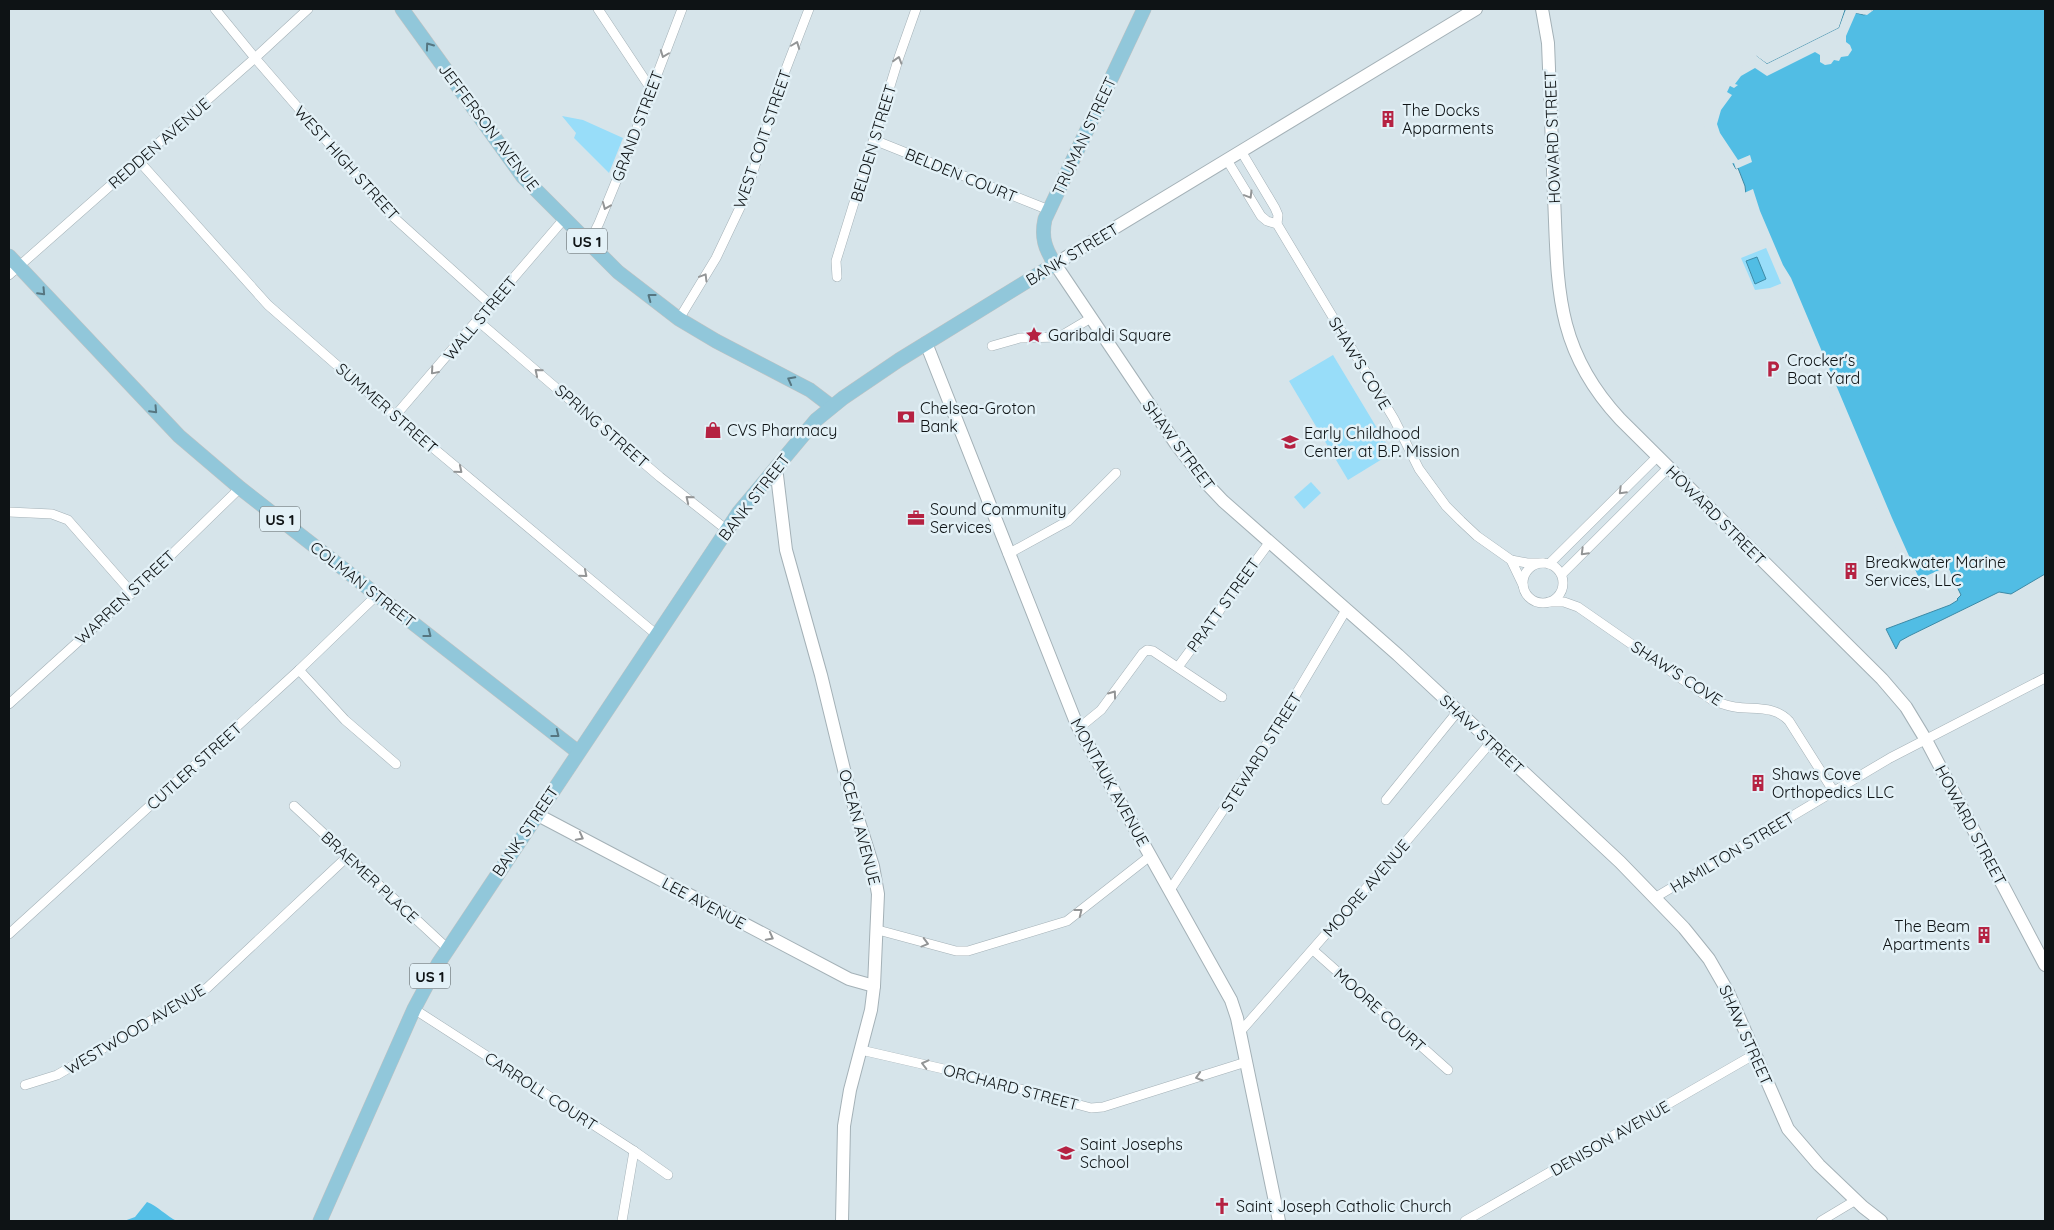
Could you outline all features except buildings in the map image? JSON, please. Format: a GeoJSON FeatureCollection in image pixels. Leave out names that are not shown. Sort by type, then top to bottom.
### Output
{"type":"FeatureCollection","features":[{"type":"Feature","properties":{"kind":"main road","name":"JEFFERSON AVENUE"},"geometry":{"type":"LineString","coordinates":[[402,9],[523,177],[618,272],[679,319],[716,341],[810,390],[831,406]]}},
{"type":"Feature","properties":{"kind":"main road","name":"TRUMAN STREET"},"geometry":{"type":"LineString","coordinates":[[1055,264],[1047,252],[1043,227],[1049,210],[1144,9]]}},
{"type":"Feature","properties":{"kind":"main road","name":"BANK STREET"},"geometry":{"type":"LineString","coordinates":[[320,1221],[414,1009],[431,975],[536,814],[727,530],[746,503],[816,420],[831,406],[926,344],[1476,9]]}},
{"type":"Feature","properties":{"kind":"main road","name":"HOWARD STREET"},"geometry":{"type":"LineString","coordinates":[[1542,9],[1548,43],[1557,276],[1564,324],[1575,354],[1599,395],[1620,420],[1895,692],[1926,740],[2045,965]]}},
{"type":"Feature","properties":{"kind":"main road","name":"SHAW STREET"},"geometry":{"type":"LineString","coordinates":[[1055,264],[1190,464],[1222,501],[1458,711],[1656,897],[1698,943],[1728,992],[1756,1054],[1778,1111],[1790,1133],[1856,1200],[1881,1221]]}},
{"type":"Feature","properties":{"kind":"main road","name":"COLMAN STREET"},"geometry":{"type":"LineString","coordinates":[[12,266],[179,436],[240,488],[578,752]]}},
{"type":"Feature","properties":{"kind":"main road","name":"MONTAUK AVENUE"},"geometry":{"type":"LineString","coordinates":[[926,344],[1008,554],[1079,728],[1227,991],[1240,1032],[1279,1221]]}},
{"type":"Feature","properties":{"kind":"main road","name":"OCEAN AVENUE"},"geometry":{"type":"LineString","coordinates":[[776,467],[782,527],[789,564],[822,675],[849,790],[874,871],[878,894],[878,930],[874,986],[861,1050],[850,1090],[844,1126],[842,1221]]}},
{"type":"Feature","properties":{"kind":"main road","name":"LEE AVENUE"},"geometry":{"type":"LineString","coordinates":[[536,814],[849,978],[874,986]]}},
{"type":"Feature","properties":{"kind":"street","name":"WEST HIGH STREET"},"geometry":{"type":"LineString","coordinates":[[215,9],[390,214],[491,305]]}},
{"type":"Feature","properties":{"kind":"street","name":"REDDEN AVENUE"},"geometry":{"type":"LineString","coordinates":[[12,266],[138,160],[308,9]]}},
{"type":"Feature","properties":{"kind":"street"},"geometry":{"type":"LineString","coordinates":[[598,9],[650,89]]}},
{"type":"Feature","properties":{"kind":"street","name":"GRAND STREET"},"geometry":{"type":"LineString","coordinates":[[589,243],[615,183],[682,9]]}},
{"type":"Feature","properties":{"kind":"street","name":"WEST COIT STREET"},"geometry":{"type":"LineString","coordinates":[[679,319],[716,258],[745,197],[784,74],[809,9]]}},
{"type":"Feature","properties":{"kind":"street","name":"BELDEN STREET"},"geometry":{"type":"LineString","coordinates":[[837,278],[836,261],[916,9]]}},
{"type":"Feature","properties":{"kind":"street","name":"BELDEN COURT"},"geometry":{"type":"LineString","coordinates":[[874,140],[1049,210]]}},
{"type":"Feature","properties":{"kind":"street","name":"SHAW'S COVE"},"geometry":{"type":"LineString","coordinates":[[1241,151],[1275,208],[1278,215],[1277,224],[1394,419],[1408,449],[1432,488],[1477,536],[1511,560],[1527,563],[1546,563]]}},
{"type":"Feature","properties":{"kind":"street","name":"SUMMER STREET"},"geometry":{"type":"LineString","coordinates":[[138,160],[268,305],[395,416],[657,635]]}},
{"type":"Feature","properties":{"kind":"street","name":"SHAW'S COVE"},"geometry":{"type":"LineString","coordinates":[[1227,160],[1261,216],[1267,221],[1277,224]]}},
{"type":"Feature","properties":{"kind":"street","name":"WALL STREET"},"geometry":{"type":"LineString","coordinates":[[395,416],[564,219]]}},
{"type":"Feature","properties":{"kind":"street"},"geometry":{"type":"LineString","coordinates":[[992,346],[1020,338],[1059,336],[1091,318]]}},
{"type":"Feature","properties":{"kind":"street","name":"SPRING STREET"},"geometry":{"type":"LineString","coordinates":[[478,321],[660,477],[727,530]]}},
{"type":"Feature","properties":{"kind":"street"},"geometry":{"type":"LineString","coordinates":[[1523,586],[1524,575],[1532,566],[1546,563],[1657,457]]}},
{"type":"Feature","properties":{"kind":"street"},"geometry":{"type":"LineString","coordinates":[[1562,574],[1668,468]]}},
{"type":"Feature","properties":{"kind":"street"},"geometry":{"type":"LineString","coordinates":[[1008,554],[1068,522],[1116,473]]}},
{"type":"Feature","properties":{"kind":"street","name":"WARREN STREET"},"geometry":{"type":"LineString","coordinates":[[9,704],[132,593],[240,488]]}},
{"type":"Feature","properties":{"kind":"street"},"geometry":{"type":"LineString","coordinates":[[9,512],[52,514],[68,520],[132,593]]}},
{"type":"Feature","properties":{"kind":"street","name":"PRATT STREET"},"geometry":{"type":"LineString","coordinates":[[1178,667],[1268,543]]}},
{"type":"Feature","properties":{"kind":"street"},"geometry":{"type":"LineString","coordinates":[[1511,560],[1525,592],[1532,600],[1544,603],[1559,596],[1563,586],[1562,574],[1554,566],[1546,563]]}},
{"type":"Feature","properties":{"kind":"street","name":"SHAW'S COVE"},"geometry":{"type":"LineString","coordinates":[[1563,586],[1578,607]]}},
{"type":"Feature","properties":{"kind":"street","name":"CUTLER STREET"},"geometry":{"type":"LineString","coordinates":[[9,934],[299,670],[377,595]]}},
{"type":"Feature","properties":{"kind":"street","name":"SHAW'S COVE"},"geometry":{"type":"LineString","coordinates":[[1549,602],[1564,602],[1578,607],[1712,700],[1736,707],[1773,710],[1784,716],[1834,792]]}},
{"type":"Feature","properties":{"kind":"street","name":"STEWARD STREET"},"geometry":{"type":"LineString","coordinates":[[1170,890],[1263,750],[1346,610]]}},
{"type":"Feature","properties":{"kind":"street"},"geometry":{"type":"LineString","coordinates":[[1079,728],[1101,710],[1145,651],[1153,651],[1222,697]]}},
{"type":"Feature","properties":{"kind":"street"},"geometry":{"type":"LineString","coordinates":[[299,670],[345,720],[396,764]]}},
{"type":"Feature","properties":{"kind":"street","name":"HAMILTON STREET"},"geometry":{"type":"LineString","coordinates":[[1656,897],[1926,740],[2045,678]]}},
{"type":"Feature","properties":{"kind":"street"},"geometry":{"type":"LineString","coordinates":[[1386,800],[1458,711]]}},
{"type":"Feature","properties":{"kind":"street","name":"MOORE AVENUE"},"geometry":{"type":"LineString","coordinates":[[1240,1032],[1313,950],[1491,742]]}},
{"type":"Feature","properties":{"kind":"street","name":"BRAEMER PLACE"},"geometry":{"type":"LineString","coordinates":[[294,806],[347,857],[448,948]]}},
{"type":"Feature","properties":{"kind":"street"},"geometry":{"type":"LineString","coordinates":[[878,930],[956,951],[968,951],[1067,921],[1150,856]]}},
{"type":"Feature","properties":{"kind":"street","name":"WESTWOOD AVENUE"},"geometry":{"type":"LineString","coordinates":[[25,1085],[57,1075],[207,988],[347,857]]}},
{"type":"Feature","properties":{"kind":"street","name":"MOORE COURT"},"geometry":{"type":"LineString","coordinates":[[1313,950],[1448,1070]]}},
{"type":"Feature","properties":{"kind":"street","name":"CARROLL COURT"},"geometry":{"type":"LineString","coordinates":[[414,1009],[668,1175]]}},
{"type":"Feature","properties":{"kind":"street","name":"ORCHARD STREET"},"geometry":{"type":"LineString","coordinates":[[861,1050],[962,1073],[1091,1108],[1246,1062]]}},
{"type":"Feature","properties":{"kind":"street","name":"DENISON AVENUE"},"geometry":{"type":"LineString","coordinates":[[1464,1221],[1756,1054]]}},
{"type":"Feature","properties":{"kind":"street"},"geometry":{"type":"LineString","coordinates":[[622,1221],[634,1151]]}},
{"type":"Feature","properties":{"kind":"street"},"geometry":{"type":"LineString","coordinates":[[1821,1221],[1856,1200]]}},
{"type":"Feature","properties":{"kind":"shaded area"},"geometry":{"type":"Polygon","coordinates":[[[1875,9],[2045,9],[2045,574],[2011,594],[1999,592],[1909,636],[1900,641],[1896,649],[1886,629],[1950,605],[1958,600],[1961,595],[1951,574],[1921,586],[1746,195],[1745,186],[1738,168],[1736,169],[1705,115],[1756,56],[1767,64],[1839,28],[1845,10],[1864,15],[1875,9]]]}},
{"type":"Feature","properties":{"kind":"shaded area"},"geometry":{"type":"Polygon","coordinates":[[[562,116],[583,120],[623,138],[609,173],[574,138],[576,133],[562,116]]]}},
{"type":"Feature","properties":{"kind":"shaded area"},"geometry":{"type":"Polygon","coordinates":[[[1771,246],[1785,282],[1770,288],[1755,290],[1741,258],[1771,246]]]}},
{"type":"Feature","properties":{"kind":"shaded area"},"geometry":{"type":"Polygon","coordinates":[[[1757,257],[1766,279],[1755,284],[1746,261],[1757,257]]]}},
{"type":"Feature","properties":{"kind":"shaded area"},"geometry":{"type":"Polygon","coordinates":[[[1333,355],[1392,453],[1348,480],[1289,381],[1333,355]]]}},
{"type":"Feature","properties":{"kind":"shaded area"},"geometry":{"type":"Polygon","coordinates":[[[1311,482],[1321,493],[1304,509],[1294,497],[1311,482]]]}},
{"type":"Feature","properties":{"kind":"shaded area"},"geometry":{"type":"Polygon","coordinates":[[[147,1202],[177,1221],[124,1221],[135,1217],[147,1202]]]}},
{"type":"Feature","properties":{"kind":"pier"},"geometry":{"type":"Polygon","coordinates":[[[1846,9],[1864,13],[1875,9],[1867,15],[1856,13],[1846,36],[1846,42],[1852,50],[1848,56],[1841,57],[1839,61],[1834,60],[1831,64],[1825,65],[1820,62],[1820,55],[1815,52],[1767,76],[1755,68],[1741,76],[1735,84],[1738,85],[1734,88],[1730,86],[1727,92],[1732,95],[1721,110],[1717,124],[1720,133],[1738,160],[1750,155],[1752,162],[1736,169],[1734,163],[1731,164],[1721,155],[1706,135],[1702,117],[1709,99],[1720,88],[1725,88],[1732,74],[1748,62],[1754,54],[1767,64],[1839,28],[1846,9]]]}},
{"type":"Feature","properties":{"kind":"pier"},"geometry":{"type":"Polygon","coordinates":[[[1753,189],[1760,211],[1783,265],[1791,278],[1918,576],[1926,576],[1944,568],[1949,569],[1955,582],[1952,582],[1950,577],[1922,588],[1915,587],[1912,582],[1881,518],[1744,196],[1744,193],[1753,189]]]}},
{"type":"Feature","properties":{"kind":"place","name":"The Docks Apparments"},"geometry":{"type":"Point","coordinates":[1388,119]}},
{"type":"Feature","properties":{"kind":"place","name":"Garibaldi Square"},"geometry":{"type":"Point","coordinates":[1034,335]}},
{"type":"Feature","properties":{"kind":"place","name":"Crocker's Boat Yard"},"geometry":{"type":"Point","coordinates":[1773,369]}},
{"type":"Feature","properties":{"kind":"place","name":"Chelsea-Groton Bank"},"geometry":{"type":"Point","coordinates":[906,417]}},
{"type":"Feature","properties":{"kind":"place","name":"CVS Pharmacy"},"geometry":{"type":"Point","coordinates":[713,430]}},
{"type":"Feature","properties":{"kind":"place","name":"Early Childhood Center at B.P. Mission"},"geometry":{"type":"Point","coordinates":[1290,442]}},
{"type":"Feature","properties":{"kind":"place","name":"Sound Community Services"},"geometry":{"type":"Point","coordinates":[916,518]}},
{"type":"Feature","properties":{"kind":"place","name":"Breakwater Marine Services, LLC"},"geometry":{"type":"Point","coordinates":[1851,571]}},
{"type":"Feature","properties":{"kind":"place","name":"Shaws Cove Orthopedics LLC"},"geometry":{"type":"Point","coordinates":[1758,783]}},
{"type":"Feature","properties":{"kind":"place","name":"The Beam Apartments"},"geometry":{"type":"Point","coordinates":[1984,935]}},
{"type":"Feature","properties":{"kind":"place","name":"Saint Josephs School"},"geometry":{"type":"Point","coordinates":[1066,1153]}},
{"type":"Feature","properties":{"kind":"place","name":"Saint Joseph Catholic Church"},"geometry":{"type":"Point","coordinates":[1222,1206]}}]}
